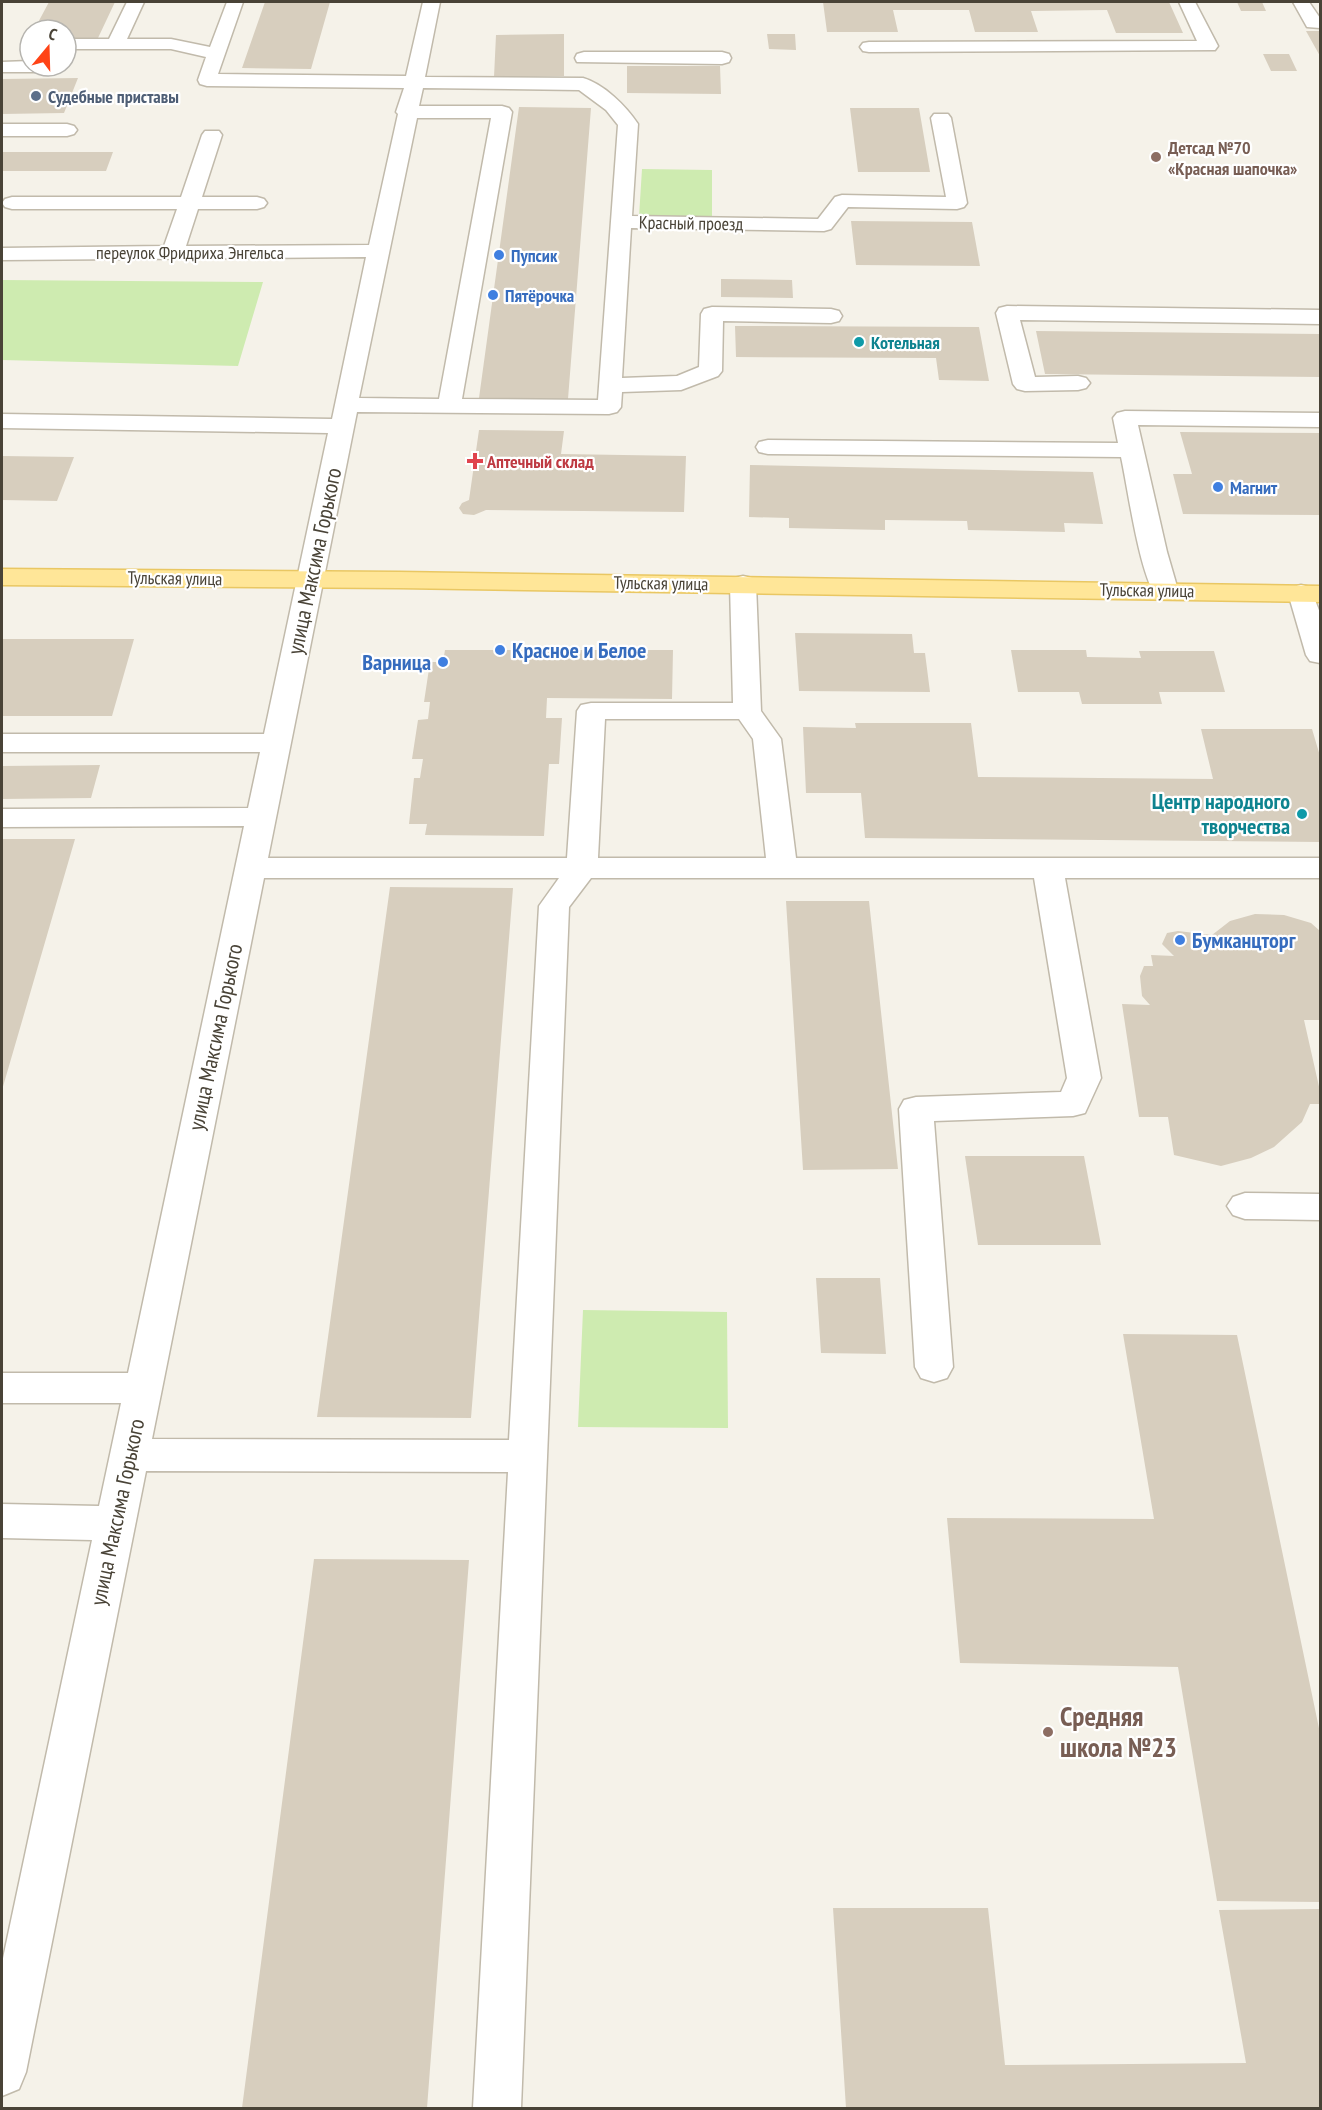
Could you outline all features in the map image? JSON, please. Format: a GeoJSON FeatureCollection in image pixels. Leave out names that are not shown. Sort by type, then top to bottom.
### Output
{"type":"FeatureCollection","features":[{"type":"Feature","properties":{"kind":"main road","name":"Тульская улица"},"geometry":{"type":"LineString","coordinates":[[2,577],[743,584],[1311,594]]}},
{"type":"Feature","properties":{"kind":"street"},"geometry":{"type":"LineString","coordinates":[[116,43],[135,2]]}},
{"type":"Feature","properties":{"kind":"street"},"geometry":{"type":"LineString","coordinates":[[235,2],[207,80],[410,98],[502,112],[449,407]]}},
{"type":"Feature","properties":{"kind":"street","name":"улица Максима Горького"},"geometry":{"type":"LineString","coordinates":[[2,2072],[378,251],[432,2]]}},
{"type":"Feature","properties":{"kind":"street"},"geometry":{"type":"LineString","coordinates":[[869,46],[1209,46],[1187,2]]}},
{"type":"Feature","properties":{"kind":"street"},"geometry":{"type":"LineString","coordinates":[[1301,2],[1313,23],[1320,23]]}},
{"type":"Feature","properties":{"kind":"street"},"geometry":{"type":"LineString","coordinates":[[78,44],[171,44],[216,54]]}},
{"type":"Feature","properties":{"kind":"street"},"geometry":{"type":"LineString","coordinates":[[410,98],[583,84],[584,51],[722,58]]}},
{"type":"Feature","properties":{"kind":"street"},"geometry":{"type":"LineString","coordinates":[[2,67],[18,67]]}},
{"type":"Feature","properties":{"kind":"street","name":"Красный проезд"},"geometry":{"type":"LineString","coordinates":[[583,84],[613,106],[628,124],[621,222],[824,225],[842,201],[957,203],[942,117]]}},
{"type":"Feature","properties":{"kind":"street"},"geometry":{"type":"LineString","coordinates":[[2,130],[67,130]]}},
{"type":"Feature","properties":{"kind":"street"},"geometry":{"type":"LineString","coordinates":[[172,252],[212,135]]}},
{"type":"Feature","properties":{"kind":"street"},"geometry":{"type":"LineString","coordinates":[[12,203],[257,203]]}},
{"type":"Feature","properties":{"kind":"street"},"geometry":{"type":"LineString","coordinates":[[2,421],[344,416],[449,407],[609,407],[621,222]]}},
{"type":"Feature","properties":{"kind":"street","name":"переулок Фридриха Энгельса"},"geometry":{"type":"LineString","coordinates":[[2,254],[378,251]]}},
{"type":"Feature","properties":{"kind":"street"},"geometry":{"type":"LineString","coordinates":[[1078,383],[1025,384],[1007,313],[1320,317]]}},
{"type":"Feature","properties":{"kind":"street"},"geometry":{"type":"LineString","coordinates":[[609,386],[681,383],[710,371],[712,314],[831,316]]}},
{"type":"Feature","properties":{"kind":"street"},"geometry":{"type":"LineString","coordinates":[[1165,590],[1154,552],[1125,418],[1320,420]]}},
{"type":"Feature","properties":{"kind":"street"},"geometry":{"type":"LineString","coordinates":[[768,447],[1132,450]]}},
{"type":"Feature","properties":{"kind":"street"},"geometry":{"type":"LineString","coordinates":[[743,584],[747,711],[767,739],[782,868]]}},
{"type":"Feature","properties":{"kind":"street"},"geometry":{"type":"LineString","coordinates":[[1311,594],[1320,655]]}},
{"type":"Feature","properties":{"kind":"street"},"geometry":{"type":"LineString","coordinates":[[497,2109],[554,906],[582,868],[591,711],[747,711]]}},
{"type":"Feature","properties":{"kind":"street"},"geometry":{"type":"LineString","coordinates":[[2,742],[276,743]]}},
{"type":"Feature","properties":{"kind":"street"},"geometry":{"type":"LineString","coordinates":[[2,818],[261,817]]}},
{"type":"Feature","properties":{"kind":"street"},"geometry":{"type":"LineString","coordinates":[[250,868],[1320,868]]}},
{"type":"Feature","properties":{"kind":"street"},"geometry":{"type":"LineString","coordinates":[[934,1367],[916,1109],[1073,1104],[1084,1078],[1048,869]]}},
{"type":"Feature","properties":{"kind":"street"},"geometry":{"type":"LineString","coordinates":[[1245,1206],[1320,1207]]}},
{"type":"Feature","properties":{"kind":"street"},"geometry":{"type":"LineString","coordinates":[[2,1388],[142,1388]]}},
{"type":"Feature","properties":{"kind":"street"},"geometry":{"type":"LineString","coordinates":[[128,1455],[529,1456]]}},
{"type":"Feature","properties":{"kind":"street"},"geometry":{"type":"LineString","coordinates":[[2,1521],[115,1523]]}},
{"type":"Feature","properties":{"kind":"green space"},"geometry":{"type":"Polygon","coordinates":[[[642,169],[712,170],[712,218],[639,217],[642,169]]]}},
{"type":"Feature","properties":{"kind":"green space"},"geometry":{"type":"Polygon","coordinates":[[[2,280],[263,282],[238,366],[2,360],[2,280]]]}},
{"type":"Feature","properties":{"kind":"green space"},"geometry":{"type":"Polygon","coordinates":[[[583,1310],[727,1312],[728,1428],[578,1427],[583,1310]]]}},
{"type":"Feature","properties":{"kind":"building"},"geometry":{"type":"Polygon","coordinates":[[[49,2],[115,2],[98,38],[78,38],[78,18],[40,18],[49,2]]]}},
{"type":"Feature","properties":{"kind":"building"},"geometry":{"type":"Polygon","coordinates":[[[265,2],[330,2],[311,69],[242,68],[265,2]]]}},
{"type":"Feature","properties":{"kind":"building"},"geometry":{"type":"Polygon","coordinates":[[[823,2],[1169,2],[1183,33],[1116,33],[1107,10],[1031,11],[1038,32],[975,32],[969,10],[893,10],[898,32],[827,32],[823,2]]]}},
{"type":"Feature","properties":{"kind":"building"},"geometry":{"type":"Polygon","coordinates":[[[1237,2],[1262,2],[1266,11],[1241,11],[1237,2]]]}},
{"type":"Feature","properties":{"kind":"building"},"geometry":{"type":"Polygon","coordinates":[[[1306,31],[1320,31],[1320,56],[1306,31]]]}},
{"type":"Feature","properties":{"kind":"building"},"geometry":{"type":"Polygon","coordinates":[[[564,34],[564,76],[494,77],[496,35],[564,34]]]}},
{"type":"Feature","properties":{"kind":"building"},"geometry":{"type":"Polygon","coordinates":[[[767,34],[795,34],[796,50],[769,49],[767,34]]]}},
{"type":"Feature","properties":{"kind":"building"},"geometry":{"type":"Polygon","coordinates":[[[1263,54],[1289,54],[1297,71],[1271,71],[1263,54]]]}},
{"type":"Feature","properties":{"kind":"building"},"geometry":{"type":"Polygon","coordinates":[[[627,66],[720,66],[721,94],[627,93],[627,66]]]}},
{"type":"Feature","properties":{"kind":"building","name":"Судебные приставы"},"geometry":{"type":"Polygon","coordinates":[[[78,78],[64,113],[2,114],[2,79],[78,78]]]}},
{"type":"Feature","properties":{"kind":"building"},"geometry":{"type":"Polygon","coordinates":[[[519,107],[591,108],[568,399],[479,398],[519,107]]]}},
{"type":"Feature","properties":{"kind":"building"},"geometry":{"type":"Polygon","coordinates":[[[850,108],[919,108],[930,172],[858,172],[850,108]]]}},
{"type":"Feature","properties":{"kind":"building"},"geometry":{"type":"Polygon","coordinates":[[[2,152],[113,152],[106,171],[2,171],[2,152]]]}},
{"type":"Feature","properties":{"kind":"building"},"geometry":{"type":"Polygon","coordinates":[[[851,221],[972,222],[980,266],[856,265],[851,221]]]}},
{"type":"Feature","properties":{"kind":"building"},"geometry":{"type":"Polygon","coordinates":[[[721,279],[792,280],[793,298],[721,297],[721,279]]]}},
{"type":"Feature","properties":{"kind":"building","name":"Котельная"},"geometry":{"type":"Polygon","coordinates":[[[735,326],[979,327],[989,381],[939,380],[936,358],[736,357],[735,326]]]}},
{"type":"Feature","properties":{"kind":"building"},"geometry":{"type":"Polygon","coordinates":[[[1036,331],[1320,334],[1320,377],[1045,374],[1036,331]]]}},
{"type":"Feature","properties":{"kind":"building"},"geometry":{"type":"Polygon","coordinates":[[[479,430],[564,431],[561,454],[686,456],[684,512],[486,510],[474,515],[463,514],[459,508],[462,503],[469,500],[479,430]]]}},
{"type":"Feature","properties":{"kind":"building"},"geometry":{"type":"Polygon","coordinates":[[[1180,432],[1320,433],[1320,515],[1183,514],[1173,474],[1192,474],[1180,432]]]}},
{"type":"Feature","properties":{"kind":"building"},"geometry":{"type":"Polygon","coordinates":[[[2,456],[74,457],[57,501],[2,500],[2,456]]]}},
{"type":"Feature","properties":{"kind":"building"},"geometry":{"type":"Polygon","coordinates":[[[750,465],[1093,472],[1103,524],[1064,523],[1065,532],[968,530],[967,521],[885,520],[885,530],[789,528],[789,518],[749,517],[750,465]]]}},
{"type":"Feature","properties":{"kind":"building"},"geometry":{"type":"Polygon","coordinates":[[[795,633],[912,634],[914,653],[925,653],[930,692],[799,691],[795,633]]]}},
{"type":"Feature","properties":{"kind":"building"},"geometry":{"type":"Polygon","coordinates":[[[2,639],[134,639],[112,716],[2,716],[2,639]]]}},
{"type":"Feature","properties":{"kind":"building"},"geometry":{"type":"Polygon","coordinates":[[[445,650],[673,650],[672,699],[547,698],[546,718],[562,718],[559,764],[549,764],[544,836],[425,835],[427,824],[409,824],[414,778],[420,778],[423,759],[412,759],[418,720],[428,719],[430,702],[424,702],[430,662],[443,662],[445,650]]]}},
{"type":"Feature","properties":{"kind":"building"},"geometry":{"type":"Polygon","coordinates":[[[1011,650],[1086,650],[1087,657],[1141,658],[1139,651],[1214,651],[1225,692],[1159,692],[1162,704],[1082,704],[1079,692],[1018,692],[1011,650]]]}},
{"type":"Feature","properties":{"kind":"building"},"geometry":{"type":"Polygon","coordinates":[[[855,723],[971,723],[978,777],[1213,779],[1201,729],[1312,729],[1320,756],[1320,842],[865,838],[861,793],[806,793],[803,727],[856,728],[855,723]]]}},
{"type":"Feature","properties":{"kind":"building"},"geometry":{"type":"Polygon","coordinates":[[[100,765],[91,798],[2,799],[2,766],[100,765]]]}},
{"type":"Feature","properties":{"kind":"building"},"geometry":{"type":"Polygon","coordinates":[[[2,839],[75,839],[2,1090],[2,839]]]}},
{"type":"Feature","properties":{"kind":"building"},"geometry":{"type":"Polygon","coordinates":[[[390,887],[513,888],[471,1418],[317,1417],[390,887]]]}},
{"type":"Feature","properties":{"kind":"building"},"geometry":{"type":"Polygon","coordinates":[[[786,901],[869,901],[898,1169],[803,1170],[786,901]]]}},
{"type":"Feature","properties":{"kind":"building"},"geometry":{"type":"Polygon","coordinates":[[[1255,914],[1284,915],[1311,923],[1320,931],[1320,1020],[1304,1020],[1320,1091],[1320,1104],[1310,1104],[1302,1122],[1274,1147],[1251,1158],[1221,1166],[1174,1155],[1168,1117],[1139,1117],[1122,1004],[1150,1005],[1142,996],[1140,976],[1144,966],[1153,966],[1151,955],[1174,956],[1162,944],[1167,933],[1178,931],[1212,935],[1230,921],[1255,914]]]}},
{"type":"Feature","properties":{"kind":"building"},"geometry":{"type":"Polygon","coordinates":[[[965,1156],[1084,1156],[1101,1245],[978,1245],[965,1156]]]}},
{"type":"Feature","properties":{"kind":"building"},"geometry":{"type":"Polygon","coordinates":[[[816,1278],[880,1278],[886,1354],[821,1353],[816,1278]]]}},
{"type":"Feature","properties":{"kind":"building"},"geometry":{"type":"Polygon","coordinates":[[[1123,1334],[1237,1335],[1320,1733],[1320,1902],[1217,1901],[1178,1667],[960,1663],[947,1518],[1154,1519],[1123,1334]]]}},
{"type":"Feature","properties":{"kind":"building"},"geometry":{"type":"Polygon","coordinates":[[[314,1559],[469,1560],[427,2108],[242,2108],[314,1559]]]}},
{"type":"Feature","properties":{"kind":"building"},"geometry":{"type":"Polygon","coordinates":[[[833,1908],[988,1908],[1005,2065],[1246,2063],[1219,1910],[1320,1909],[1320,2108],[846,2108],[833,1908]]]}},
{"type":"Feature","properties":{"kind":"place","name":"Судебные приставы"},"geometry":{"type":"Point","coordinates":[36,96]}},
{"type":"Feature","properties":{"kind":"place","name":"Детсад №70 «Красная шапочка»"},"geometry":{"type":"Point","coordinates":[1156,157]}},
{"type":"Feature","properties":{"kind":"place","name":"Пупсик"},"geometry":{"type":"Point","coordinates":[499,255]}},
{"type":"Feature","properties":{"kind":"place","name":"Пятёрочка"},"geometry":{"type":"Point","coordinates":[493,295]}},
{"type":"Feature","properties":{"kind":"place","name":"Котельная"},"geometry":{"type":"Point","coordinates":[859,342]}},
{"type":"Feature","properties":{"kind":"place","name":"Аптечный склад"},"geometry":{"type":"Point","coordinates":[475,461]}},
{"type":"Feature","properties":{"kind":"place","name":"Магнит"},"geometry":{"type":"Point","coordinates":[1218,487]}},
{"type":"Feature","properties":{"kind":"place","name":"Красное и Белое"},"geometry":{"type":"Point","coordinates":[500,650]}},
{"type":"Feature","properties":{"kind":"place","name":"Варница"},"geometry":{"type":"Point","coordinates":[443,662]}},
{"type":"Feature","properties":{"kind":"place","name":"Центр народного творчества"},"geometry":{"type":"Point","coordinates":[1302,814]}},
{"type":"Feature","properties":{"kind":"place","name":"Бумканцторг"},"geometry":{"type":"Point","coordinates":[1180,940]}},
{"type":"Feature","properties":{"kind":"place","name":"Средняя школа №23"},"geometry":{"type":"Point","coordinates":[1048,1732]}}]}
